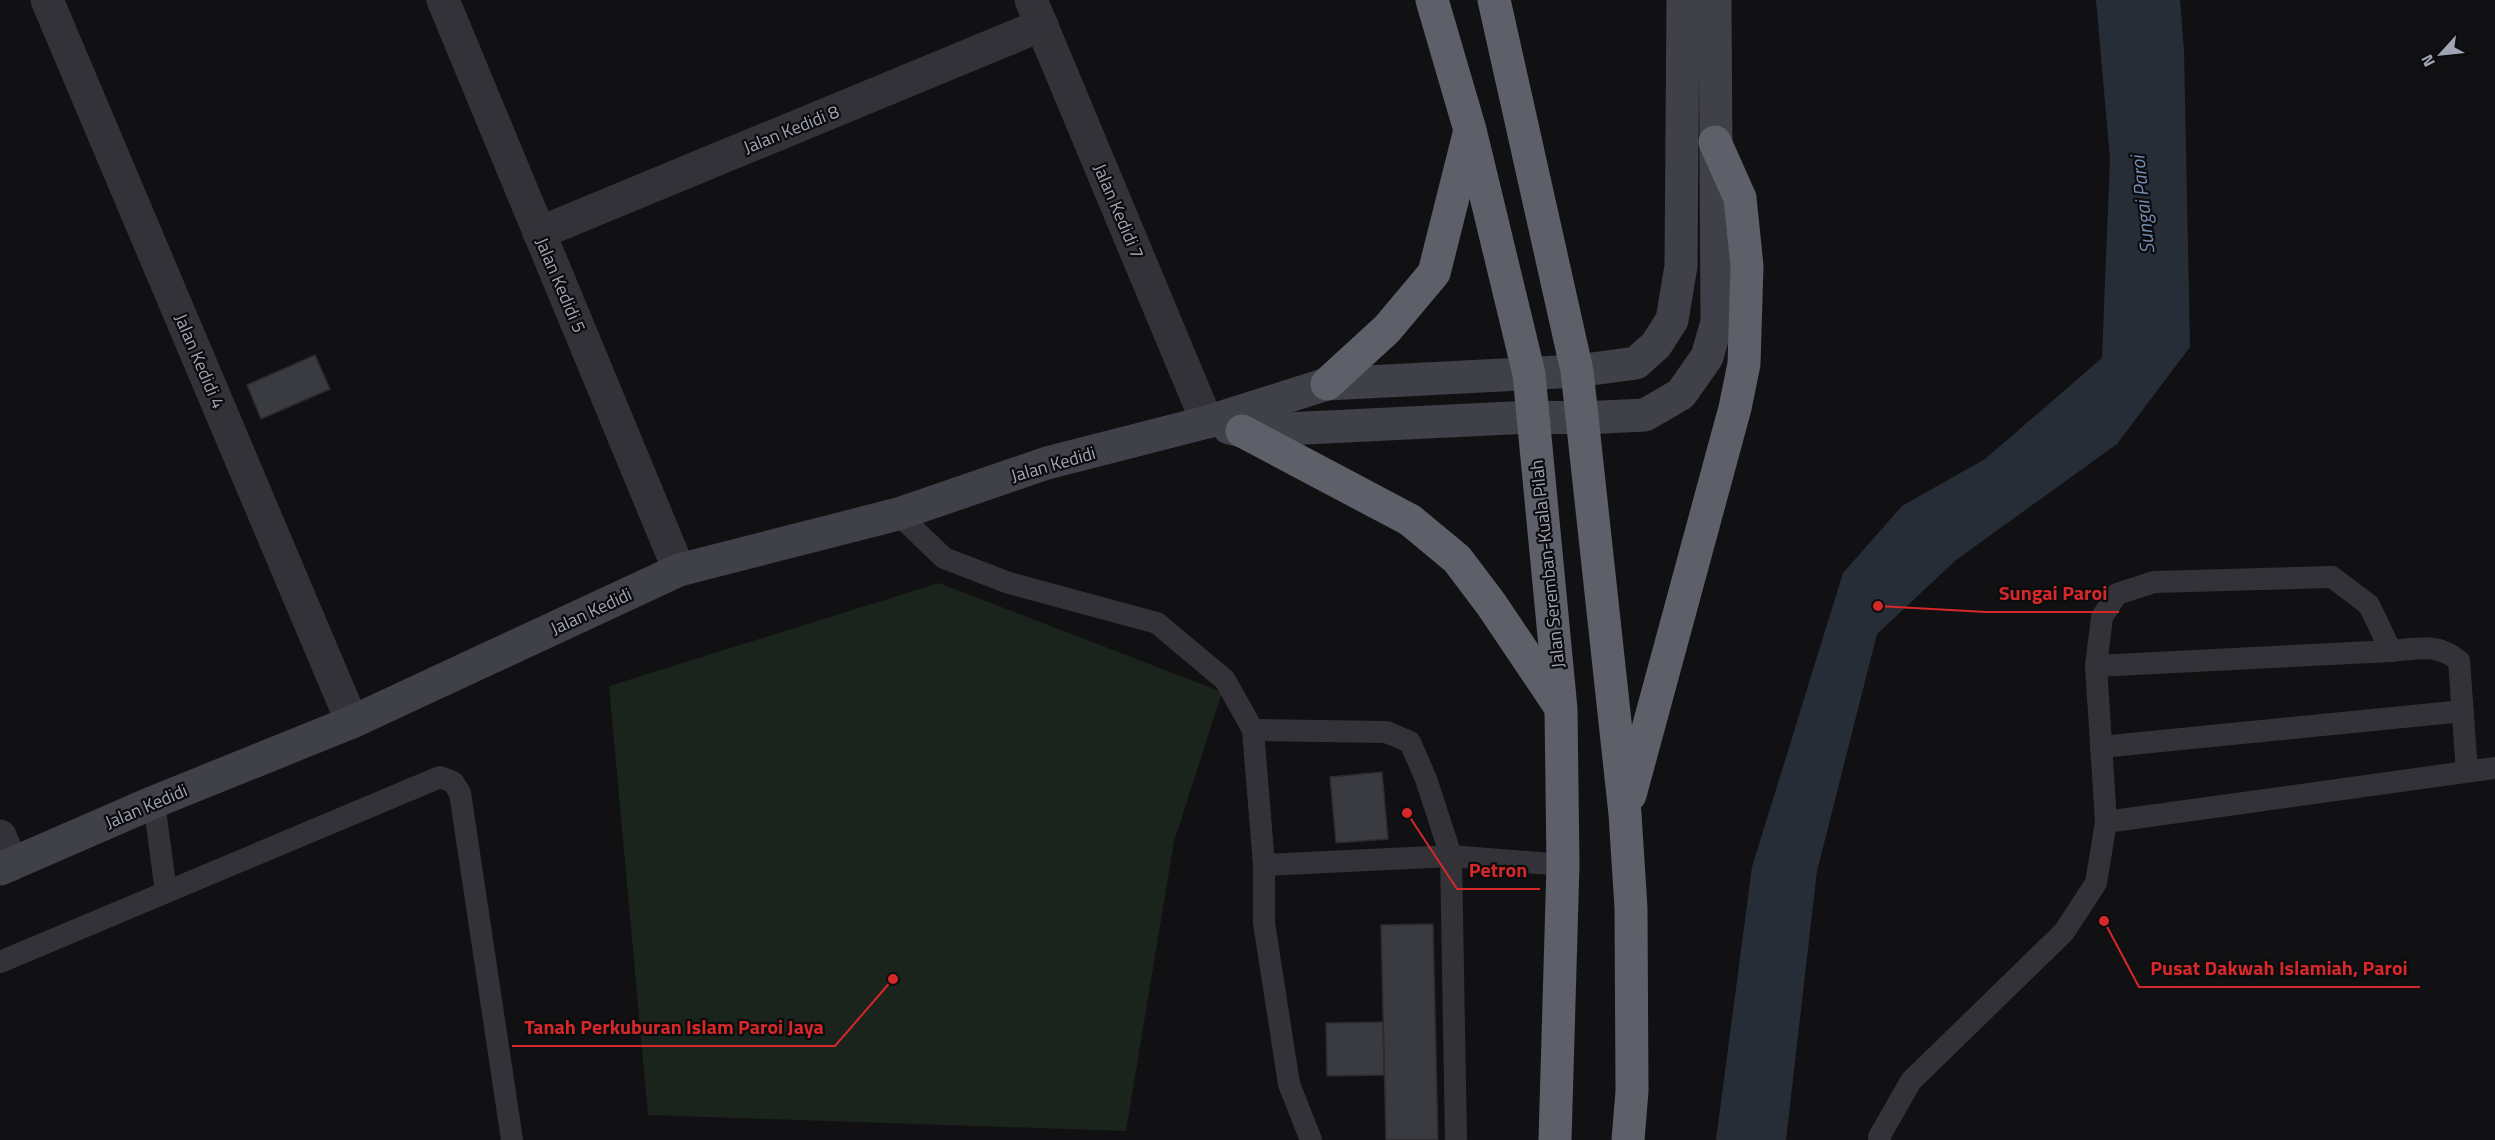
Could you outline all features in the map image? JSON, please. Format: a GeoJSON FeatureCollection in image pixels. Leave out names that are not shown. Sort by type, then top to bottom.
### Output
{"type":"FeatureCollection","features":[{"type":"Feature","properties":{"kind":"highway","name":"Jalan Seremban-Kuala Pilah"},"geometry":{"type":"LineString","coordinates":[[1432,0],[1470,130],[1529,374],[1561,709],[1563,865],[1555,1140]]}},
{"type":"Feature","properties":{"kind":"highway"},"geometry":{"type":"LineString","coordinates":[[1494,0],[1577,371],[1625,814],[1631,908],[1632,1091],[1628,1140]]}},
{"type":"Feature","properties":{"kind":"highway"},"geometry":{"type":"LineString","coordinates":[[1327,384],[1387,329],[1434,273],[1470,130]]}},
{"type":"Feature","properties":{"kind":"highway"},"geometry":{"type":"LineString","coordinates":[[1625,814],[1735,408],[1744,364],[1747,266],[1740,198],[1715,142]]}},
{"type":"Feature","properties":{"kind":"highway"},"geometry":{"type":"LineString","coordinates":[[1242,431],[1410,520],[1457,559],[1491,604],[1561,709]]}},
{"type":"Feature","properties":{"kind":"street","name":"Jalan Kedidi 4"},"geometry":{"type":"LineString","coordinates":[[47,0],[352,722]]}},
{"type":"Feature","properties":{"kind":"street","name":"Jalan Kedidi 5"},"geometry":{"type":"LineString","coordinates":[[443,0],[679,570]]}},
{"type":"Feature","properties":{"kind":"street","name":"Jalan Kedidi"},"geometry":{"type":"LineString","coordinates":[[4,856],[154,802],[352,722],[679,570],[898,514],[1047,463],[1207,422],[1327,384],[1577,371],[1636,363],[1656,345],[1672,320],[1681,266],[1683,0]]}},
{"type":"Feature","properties":{"kind":"street"},"geometry":{"type":"LineString","coordinates":[[1207,422],[1242,431],[1532,417],[1582,418],[1645,415],[1681,394],[1707,357],[1718,322],[1715,0]]}},
{"type":"Feature","properties":{"kind":"street","name":"Jalan Kedidi 8"},"geometry":{"type":"LineString","coordinates":[[539,233],[1037,13]]}},
{"type":"Feature","properties":{"kind":"street","name":"Jalan Kedidi 7"},"geometry":{"type":"LineString","coordinates":[[1037,13],[1207,422]]}},
{"type":"Feature","properties":{"kind":"lane"},"geometry":{"type":"LineString","coordinates":[[898,514],[944,558],[1009,583],[1157,623],[1225,680],[1253,730],[1264,865],[1264,924],[1289,1084],[1311,1140]]}},
{"type":"Feature","properties":{"kind":"lane"},"geometry":{"type":"LineString","coordinates":[[1880,1140],[1879,1137],[1911,1081],[2064,932],[2096,883],[2106,822],[2096,666],[2102,617],[2117,594],[2154,582],[2332,577],[2369,605],[2391,651]]}},
{"type":"Feature","properties":{"kind":"lane"},"geometry":{"type":"LineString","coordinates":[[2096,666],[2433,647],[2448,652],[2458,661],[2467,771]]}},
{"type":"Feature","properties":{"kind":"lane"},"geometry":{"type":"LineString","coordinates":[[2101,747],[2463,711]]}},
{"type":"Feature","properties":{"kind":"lane"},"geometry":{"type":"LineString","coordinates":[[1253,730],[1386,732],[1410,742],[1426,779],[1451,856],[1456,1140]]}},
{"type":"Feature","properties":{"kind":"lane"},"geometry":{"type":"LineString","coordinates":[[2106,822],[2495,768]]}},
{"type":"Feature","properties":{"kind":"lane"},"geometry":{"type":"LineString","coordinates":[[0,962],[440,777],[453,782],[460,793],[512,1140]]}},
{"type":"Feature","properties":{"kind":"lane"},"geometry":{"type":"LineString","coordinates":[[154,802],[166,892]]}},
{"type":"Feature","properties":{"kind":"lane"},"geometry":{"type":"LineString","coordinates":[[1264,865],[1451,856],[1563,865]]}},
{"type":"Feature","properties":{"kind":"shaded area"},"geometry":{"type":"Polygon","coordinates":[[[939,583],[1222,692],[1174,842],[1126,1131],[648,1115],[609,686],[939,583]]]}},
{"type":"Feature","properties":{"kind":"water"},"geometry":{"type":"Polygon","coordinates":[[[2096,0],[2180,0],[2184,50],[2190,347],[2117,444],[1956,560],[1877,634],[1817,871],[1786,1140],[1716,1140],[1752,867],[1843,573],[1902,506],[1985,459],[2102,358],[2110,159],[2096,0]]]}},
{"type":"Feature","properties":{"kind":"building"},"geometry":{"type":"Polygon","coordinates":[[[315,355],[330,389],[261,419],[247,385],[315,355]]]}},
{"type":"Feature","properties":{"kind":"building"},"geometry":{"type":"Polygon","coordinates":[[[1382,772],[1388,839],[1336,843],[1330,777],[1382,772]]]}},
{"type":"Feature","properties":{"kind":"building"},"geometry":{"type":"Polygon","coordinates":[[[1433,924],[1438,1140],[1386,1140],[1381,925],[1433,924]]]}},
{"type":"Feature","properties":{"kind":"building"},"geometry":{"type":"Polygon","coordinates":[[[1383,1022],[1384,1075],[1327,1076],[1326,1023],[1383,1022]]]}},
{"type":"Feature","properties":{"kind":"place","name":"Sungai Paroi"},"geometry":{"type":"Point","coordinates":[1878,606]}},
{"type":"Feature","properties":{"kind":"place","name":"Petron"},"geometry":{"type":"Point","coordinates":[1407,813]}},
{"type":"Feature","properties":{"kind":"place","name":"Pusat Dakwah Islamiah, Paroi"},"geometry":{"type":"Point","coordinates":[2104,921]}},
{"type":"Feature","properties":{"kind":"place","name":"Tanah Perkuburan Islam Paroi Jaya"},"geometry":{"type":"Point","coordinates":[893,979]}}]}
